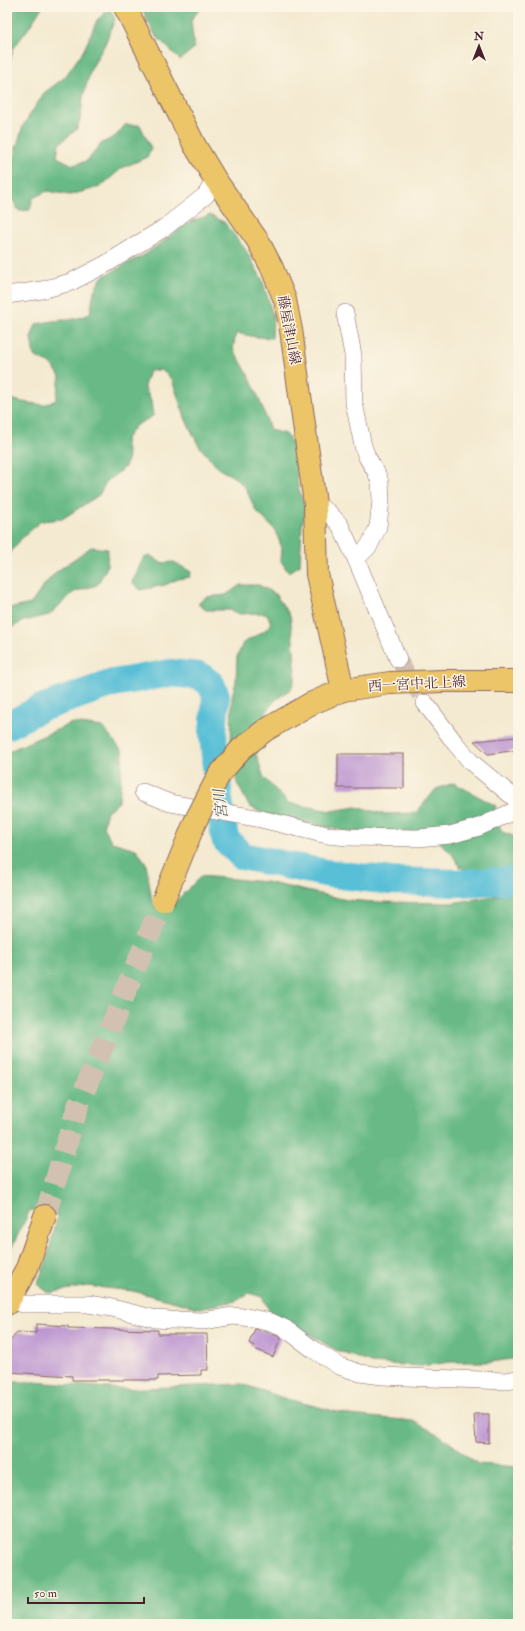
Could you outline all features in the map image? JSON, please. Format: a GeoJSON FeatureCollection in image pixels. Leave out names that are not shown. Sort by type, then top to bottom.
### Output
{"type":"FeatureCollection","features":[{"type":"Feature","properties":{"kind":"main road","name":"藤屋津山線"},"geometry":{"type":"LineString","coordinates":[[125,7],[170,98],[215,179],[258,241],[272,268],[285,300],[291,330],[315,504],[317,574],[344,690]]}},
{"type":"Feature","properties":{"kind":"main road","name":"西一宮中北上線"},"geometry":{"type":"LineString","coordinates":[[163,901],[195,822],[219,775],[241,749],[264,731],[310,704],[344,690],[390,683],[441,681],[518,681]]}},
{"type":"Feature","properties":{"kind":"main road"},"geometry":{"type":"LineString","coordinates":[[9,1302],[27,1268],[46,1216]]}},
{"type":"Feature","properties":{"kind":"street"},"geometry":{"type":"LineString","coordinates":[[7,294],[42,290],[71,282],[106,264],[164,228],[200,200],[206,195],[215,179]]}},
{"type":"Feature","properties":{"kind":"street"},"geometry":{"type":"LineString","coordinates":[[345,313],[353,355],[353,383],[357,418],[363,446],[380,482],[381,500],[378,527],[369,546],[356,559]]}},
{"type":"Feature","properties":{"kind":"street"},"geometry":{"type":"LineString","coordinates":[[315,504],[329,513],[340,525],[398,659]]}},
{"type":"Feature","properties":{"kind":"street"},"geometry":{"type":"LineString","coordinates":[[426,703],[455,743],[472,762],[518,801]]}},
{"type":"Feature","properties":{"kind":"street"},"geometry":{"type":"LineString","coordinates":[[143,792],[170,803],[262,819],[326,835],[348,837],[418,838],[450,835],[479,827],[514,811],[518,807]]}},
{"type":"Feature","properties":{"kind":"street"},"geometry":{"type":"LineString","coordinates":[[9,1302],[22,1304],[88,1304],[112,1308],[156,1319],[170,1320],[203,1321],[234,1316],[252,1318],[271,1322],[286,1329],[339,1366],[360,1373],[382,1376],[506,1381],[518,1379]]}},
{"type":"Feature","properties":{"kind":"green space"},"geometry":{"type":"Polygon","coordinates":[[[7,7],[42,7],[13,49],[7,75],[7,7]]]}},
{"type":"Feature","properties":{"kind":"green space"},"geometry":{"type":"Polygon","coordinates":[[[141,7],[208,7],[199,10],[191,20],[194,48],[180,60],[155,35],[141,7]]]}},
{"type":"Feature","properties":{"kind":"green space"},"geometry":{"type":"Polygon","coordinates":[[[110,9],[115,19],[105,44],[91,69],[83,97],[81,116],[77,129],[59,144],[57,157],[73,165],[87,161],[102,143],[116,136],[125,125],[140,125],[151,148],[147,157],[122,168],[100,187],[70,195],[47,191],[33,198],[30,210],[19,211],[11,197],[12,161],[23,126],[44,93],[65,77],[84,50],[97,20],[110,9]]]}},
{"type":"Feature","properties":{"kind":"green space"},"geometry":{"type":"Polygon","coordinates":[[[210,215],[224,222],[245,249],[262,279],[273,316],[272,338],[256,337],[236,333],[233,349],[245,368],[263,409],[270,430],[286,434],[295,447],[298,487],[306,510],[302,524],[300,565],[288,572],[281,561],[282,548],[275,530],[256,511],[245,487],[234,477],[219,469],[199,446],[186,420],[172,380],[162,370],[149,371],[144,386],[151,401],[153,416],[135,426],[125,440],[128,457],[125,467],[106,482],[99,495],[62,519],[41,521],[20,540],[7,557],[7,398],[44,405],[56,400],[60,376],[51,364],[34,356],[31,338],[36,324],[75,319],[90,314],[94,291],[102,277],[146,254],[189,222],[210,215]]]}},
{"type":"Feature","properties":{"kind":"green space"},"geometry":{"type":"Polygon","coordinates":[[[91,547],[108,549],[107,567],[97,585],[74,592],[49,615],[24,621],[7,630],[7,606],[12,608],[31,604],[44,585],[56,572],[91,547]]]}},
{"type":"Feature","properties":{"kind":"green space"},"geometry":{"type":"Polygon","coordinates":[[[151,556],[161,563],[174,562],[191,572],[190,577],[178,579],[165,585],[140,590],[132,582],[144,557],[151,556]]]}},
{"type":"Feature","properties":{"kind":"green space"},"geometry":{"type":"Polygon","coordinates":[[[240,585],[259,585],[275,594],[290,615],[294,649],[295,679],[291,689],[274,701],[266,713],[256,754],[264,778],[289,803],[331,811],[356,807],[385,814],[416,813],[436,789],[454,783],[496,806],[494,813],[502,832],[518,838],[518,868],[480,873],[460,867],[452,854],[429,832],[349,832],[262,813],[249,806],[237,783],[231,741],[232,696],[236,682],[237,657],[243,643],[264,631],[271,624],[268,615],[261,613],[240,614],[229,610],[206,610],[198,604],[206,597],[226,595],[240,585]]]}},
{"type":"Feature","properties":{"kind":"green space"},"geometry":{"type":"Polygon","coordinates":[[[72,723],[103,727],[123,752],[119,802],[107,811],[103,827],[112,842],[136,849],[146,863],[152,901],[171,906],[201,876],[266,882],[347,900],[375,902],[452,903],[518,892],[518,1358],[491,1362],[450,1362],[421,1366],[371,1363],[336,1350],[270,1312],[262,1297],[249,1293],[236,1301],[199,1308],[133,1291],[87,1286],[49,1293],[37,1284],[45,1265],[58,1215],[30,1210],[7,1257],[7,752],[72,723]]]}},
{"type":"Feature","properties":{"kind":"green space"},"geometry":{"type":"Polygon","coordinates":[[[7,1382],[34,1382],[121,1389],[242,1384],[287,1399],[350,1415],[413,1421],[441,1436],[478,1464],[518,1467],[518,1624],[7,1624],[7,1382]]]}},
{"type":"Feature","properties":{"kind":"building"},"geometry":{"type":"Polygon","coordinates":[[[517,737],[518,750],[488,754],[474,741],[517,737]]]}},
{"type":"Feature","properties":{"kind":"building"},"geometry":{"type":"Polygon","coordinates":[[[338,754],[404,754],[404,788],[338,788],[338,754]]]}},
{"type":"Feature","properties":{"kind":"building"},"geometry":{"type":"Polygon","coordinates":[[[36,1324],[68,1326],[68,1328],[158,1330],[158,1334],[207,1334],[208,1370],[201,1370],[201,1375],[158,1376],[158,1380],[72,1380],[72,1376],[7,1372],[7,1346],[17,1332],[36,1333],[36,1324]]]}},
{"type":"Feature","properties":{"kind":"building"},"geometry":{"type":"Polygon","coordinates":[[[255,1329],[268,1332],[281,1338],[273,1357],[253,1348],[254,1346],[249,1343],[255,1329]]]}},
{"type":"Feature","properties":{"kind":"building"},"geometry":{"type":"Polygon","coordinates":[[[474,1414],[489,1414],[489,1443],[476,1442],[474,1414]]]}},
{"type":"Feature","properties":{"kind":"waterway","name":"宮川"},"geometry":{"type":"LineString","coordinates":[[7,726],[41,708],[113,683],[171,673],[200,676],[211,684],[216,696],[213,733],[219,800],[225,839],[242,856],[325,873],[391,881],[458,883],[518,880]]}},
{"type":"Feature","properties":{"kind":"tunnel"},"geometry":{"type":"LineString","coordinates":[[398,659],[425,703]]}},
{"type":"Feature","properties":{"kind":"tunnel"},"geometry":{"type":"LineString","coordinates":[[45,1216],[78,1106],[163,901]]}}]}
